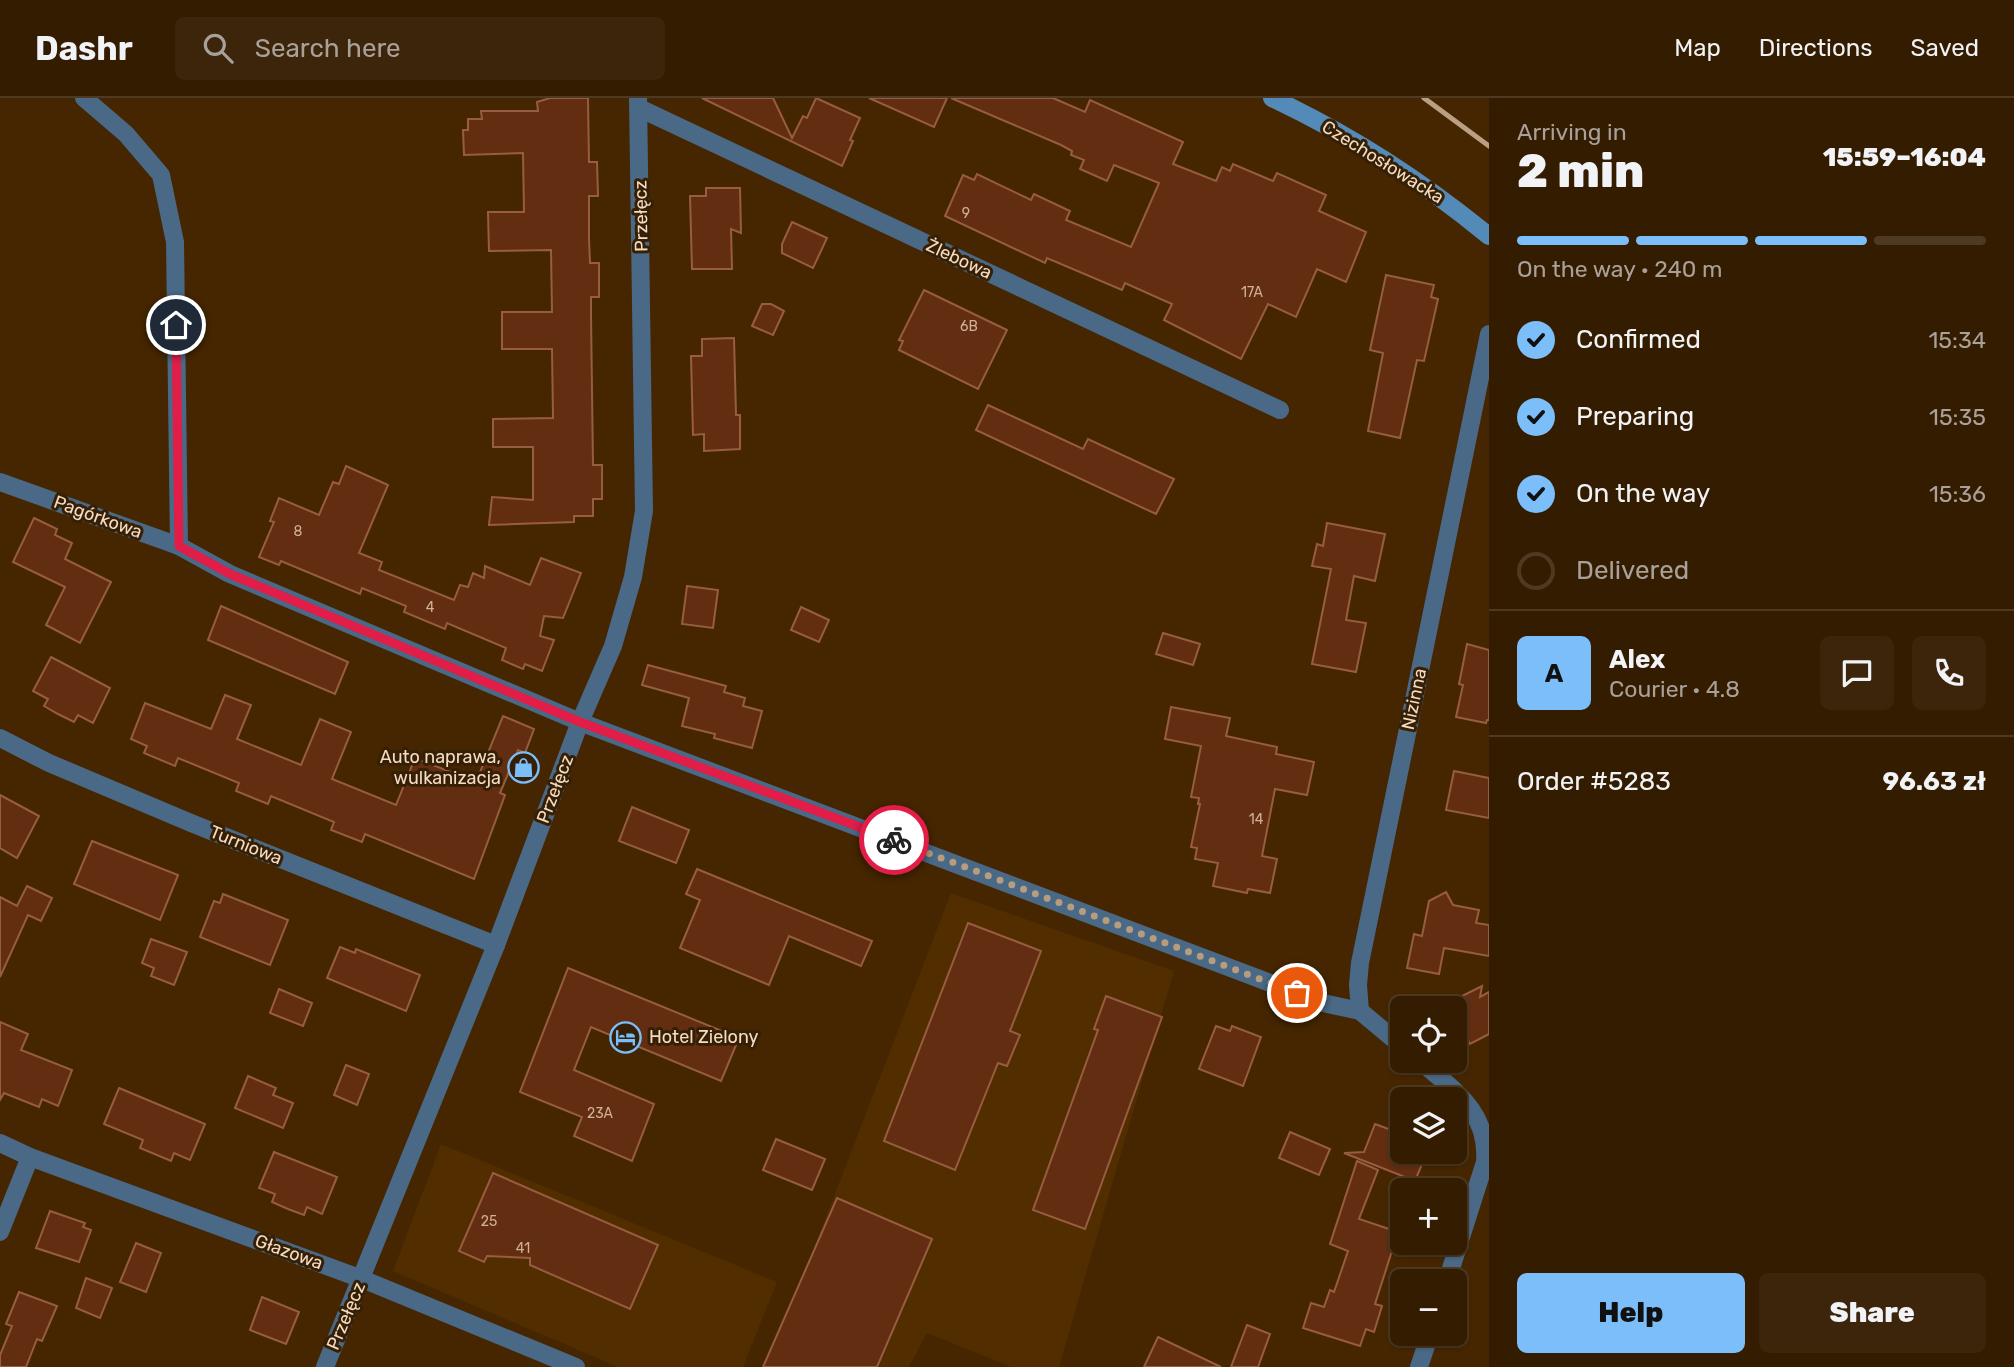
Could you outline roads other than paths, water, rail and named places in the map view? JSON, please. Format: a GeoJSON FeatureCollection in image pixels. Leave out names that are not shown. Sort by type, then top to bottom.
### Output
{"type":"FeatureCollection","features":[{"type":"Feature","properties":{"kind":"street"},"geometry":{"type":"LineString","coordinates":[[84,98],[126,134],[160,175],[176,242],[179,546]]}},
{"type":"Feature","properties":{"kind":"street","name":"Czechosłowacka"},"geometry":{"type":"LineString","coordinates":[[1272,98],[1342,133],[1414,177],[1489,236]]}},
{"type":"Feature","properties":{"kind":"street","name":"Żlebowa"},"geometry":{"type":"LineString","coordinates":[[639,103],[1280,410]]}},
{"type":"Feature","properties":{"kind":"street","name":"Przełęcz"},"geometry":{"type":"LineString","coordinates":[[325,1367],[496,945],[580,722],[613,646],[633,577],[644,510],[639,103]]}},
{"type":"Feature","properties":{"kind":"street","name":"Nizinna"},"geometry":{"type":"LineString","coordinates":[[1360,1011],[1360,963],[1489,334]]}},
{"type":"Feature","properties":{"kind":"street","name":"Pagórkowa"},"geometry":{"type":"LineString","coordinates":[[0,482],[179,546],[230,574],[580,722],[1323,1003],[1360,1011]]}},
{"type":"Feature","properties":{"kind":"street","name":"Turniowa"},"geometry":{"type":"LineString","coordinates":[[0,738],[49,763],[191,823],[496,945]]}},
{"type":"Feature","properties":{"kind":"street"},"geometry":{"type":"LineString","coordinates":[[1360,1011],[1390,1036]]}},
{"type":"Feature","properties":{"kind":"street"},"geometry":{"type":"LineString","coordinates":[[1434,1073],[1475,1108],[1485,1123],[1488,1136],[1485,1162],[1451,1269]]}},
{"type":"Feature","properties":{"kind":"street","name":"Głazowa"},"geometry":{"type":"LineString","coordinates":[[0,1143],[30,1157],[362,1279],[576,1367]]}},
{"type":"Feature","properties":{"kind":"street"},"geometry":{"type":"LineString","coordinates":[[0,1232],[30,1157]]}},
{"type":"Feature","properties":{"kind":"street"},"geometry":{"type":"LineString","coordinates":[[1419,1367],[1426,1346]]}},
{"type":"Feature","properties":{"kind":"railway"},"geometry":{"type":"LineString","coordinates":[[1424,98],[1489,146]]}},
{"type":"Feature","properties":{"kind":"place","name":"Auto naprawa, wulkanizacja"},"geometry":{"type":"Point","coordinates":[524,767]}},
{"type":"Feature","properties":{"kind":"place","name":"Hotel Zielony"},"geometry":{"type":"Point","coordinates":[626,1037]}}]}
